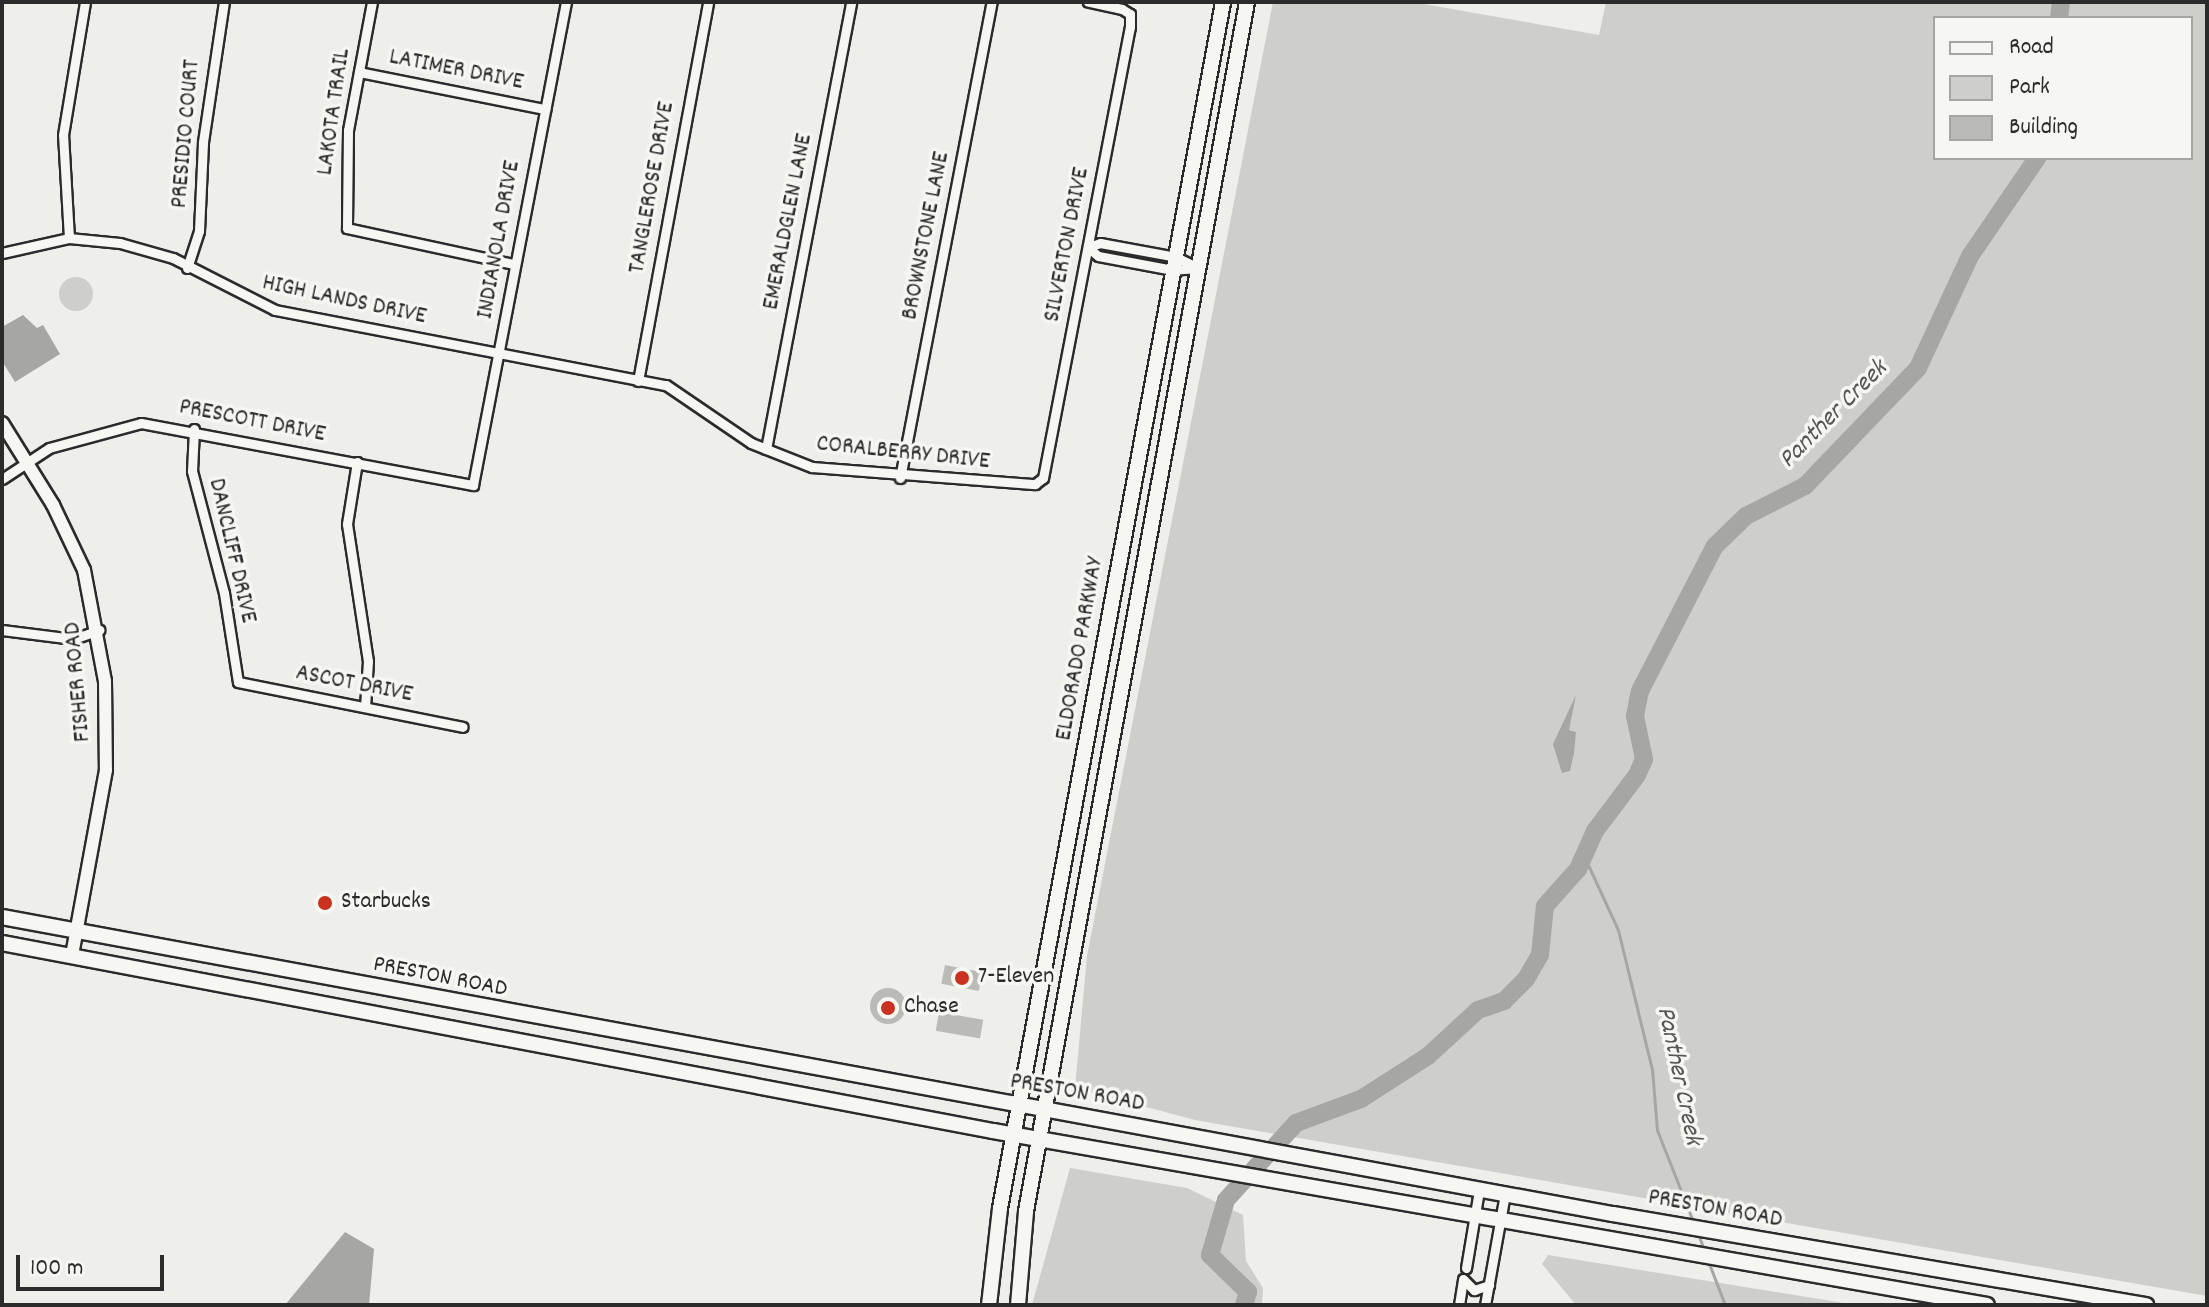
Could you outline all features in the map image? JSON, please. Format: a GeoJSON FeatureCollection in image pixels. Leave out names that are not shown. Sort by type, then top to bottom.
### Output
{"type":"FeatureCollection","features":[{"type":"Feature","properties":{"kind":"main road","name":"ELDORADO PARKWAY"},"geometry":{"type":"LineString","coordinates":[[989,1305],[1014,1134],[1223,2]]}},
{"type":"Feature","properties":{"kind":"main road","name":"ELDORADO PARKWAY"},"geometry":{"type":"LineString","coordinates":[[1018,1305],[1040,1139],[1247,2]]}},
{"type":"Feature","properties":{"kind":"main road"},"geometry":{"type":"LineString","coordinates":[[1097,682],[1122,686]]}},
{"type":"Feature","properties":{"kind":"main road"},"geometry":{"type":"LineString","coordinates":[[1060,885],[1087,890]]}},
{"type":"Feature","properties":{"kind":"main road","name":"PRESTON ROAD"},"geometry":{"type":"LineString","coordinates":[[2,917],[1021,1107],[1312,1156],[1479,1190],[2146,1305]]}},
{"type":"Feature","properties":{"kind":"main road","name":"PRESTON ROAD"},"geometry":{"type":"LineString","coordinates":[[2,943],[694,1076],[1987,1305]]}},
{"type":"Feature","properties":{"kind":"main road"},"geometry":{"type":"LineString","coordinates":[[417,1021],[421,997]]}},
{"type":"Feature","properties":{"kind":"main road"},"geometry":{"type":"LineString","coordinates":[[694,1076],[699,1048]]}},
{"type":"Feature","properties":{"kind":"main road"},"geometry":{"type":"LineString","coordinates":[[2032,1305],[2034,1288]]}},
{"type":"Feature","properties":{"kind":"street"},"geometry":{"type":"LineString","coordinates":[[69,238],[63,135],[85,2]]}},
{"type":"Feature","properties":{"kind":"street","name":"PRESIDIO COURT"},"geometry":{"type":"LineString","coordinates":[[187,268],[199,231],[203,142],[224,2]]}},
{"type":"Feature","properties":{"kind":"street","name":"LAKOTA TRAIL"},"geometry":{"type":"LineString","coordinates":[[372,2],[348,130],[347,228],[514,264]]}},
{"type":"Feature","properties":{"kind":"street","name":"INDIANOLA DRIVE"},"geometry":{"type":"LineString","coordinates":[[473,485],[566,2]]}},
{"type":"Feature","properties":{"kind":"street","name":"TANGLEROSE DRIVE"},"geometry":{"type":"LineString","coordinates":[[638,381],[708,2]]}},
{"type":"Feature","properties":{"kind":"street","name":"EMERALDGLEN LANE"},"geometry":{"type":"LineString","coordinates":[[766,449],[851,2]]}},
{"type":"Feature","properties":{"kind":"street","name":"BROWNSTONE LANE"},"geometry":{"type":"LineString","coordinates":[[900,478],[992,2]]}},
{"type":"Feature","properties":{"kind":"street","name":"SILVERTON DRIVE"},"geometry":{"type":"LineString","coordinates":[[1040,482],[1088,247],[1130,14],[1088,2]]}},
{"type":"Feature","properties":{"kind":"street","name":"LATIMER DRIVE"},"geometry":{"type":"LineString","coordinates":[[359,72],[545,109]]}},
{"type":"Feature","properties":{"kind":"street","name":"HIGH LANDS DRIVE"},"geometry":{"type":"LineString","coordinates":[[2,253],[69,238],[148,250],[275,310],[500,354]]}},
{"type":"Feature","properties":{"kind":"street"},"geometry":{"type":"LineString","coordinates":[[1088,247],[1199,268]]}},
{"type":"Feature","properties":{"kind":"street","name":"CORALBERRY DRIVE"},"geometry":{"type":"LineString","coordinates":[[500,354],[678,389],[766,449],[812,467],[900,478],[1040,482]]}},
{"type":"Feature","properties":{"kind":"street","name":"FISHER ROAD"},"geometry":{"type":"LineString","coordinates":[[2,423],[29,463],[84,570],[99,630],[106,770],[72,956]]}},
{"type":"Feature","properties":{"kind":"street","name":"PRESCOTT DRIVE"},"geometry":{"type":"LineString","coordinates":[[2,479],[49,448],[108,429],[141,423],[194,429],[473,485]]}},
{"type":"Feature","properties":{"kind":"street","name":"DANCLIFF DRIVE"},"geometry":{"type":"LineString","coordinates":[[194,429],[192,471],[224,593],[238,682]]}},
{"type":"Feature","properties":{"kind":"street"},"geometry":{"type":"LineString","coordinates":[[357,462],[347,524],[368,661],[365,707]]}},
{"type":"Feature","properties":{"kind":"street"},"geometry":{"type":"LineString","coordinates":[[2,630],[73,639],[99,630]]}},
{"type":"Feature","properties":{"kind":"street","name":"ASCOT DRIVE"},"geometry":{"type":"LineString","coordinates":[[238,682],[463,727]]}},
{"type":"Feature","properties":{"kind":"street"},"geometry":{"type":"LineString","coordinates":[[1459,1305],[1479,1190]]}},
{"type":"Feature","properties":{"kind":"street"},"geometry":{"type":"LineString","coordinates":[[1485,1305],[1505,1194]]}},
{"type":"Feature","properties":{"kind":"street"},"geometry":{"type":"LineString","coordinates":[[1464,1274],[1474,1290],[1489,1285]]}},
{"type":"Feature","properties":{"kind":"green space"},"geometry":{"type":"Polygon","coordinates":[[[1273,2],[1412,2],[1599,35],[1606,2],[2207,2],[2207,1296],[1195,1120],[1075,1088],[1087,956],[1273,2]]]}},
{"type":"Feature","properties":{"kind":"green space"},"geometry":{"type":"Polygon","coordinates":[[[76,277],[88,282],[93,294],[88,306],[76,311],[64,306],[59,294],[64,282],[76,277]]]}},
{"type":"Feature","properties":{"kind":"green space"},"geometry":{"type":"Polygon","coordinates":[[[1070,1168],[1187,1188],[1243,1215],[1246,1261],[1263,1288],[1262,1305],[1032,1305],[1070,1168]]]}},
{"type":"Feature","properties":{"kind":"green space"},"geometry":{"type":"Polygon","coordinates":[[[1548,1255],[1856,1305],[1576,1305],[1542,1264],[1548,1255]]]}},
{"type":"Feature","properties":{"kind":"shaded area"},"geometry":{"type":"Polygon","coordinates":[[[23,315],[37,328],[43,325],[60,354],[15,382],[2,361],[2,327],[23,315]]]}},
{"type":"Feature","properties":{"kind":"shaded area"},"geometry":{"type":"Polygon","coordinates":[[[1576,695],[1569,730],[1576,732],[1574,753],[1570,771],[1562,773],[1553,744],[1576,695]]]}},
{"type":"Feature","properties":{"kind":"shaded area"},"geometry":{"type":"Polygon","coordinates":[[[345,1232],[374,1249],[369,1305],[285,1305],[345,1232]]]}},
{"type":"Feature","properties":{"kind":"building","name":"7-Eleven"},"geometry":{"type":"Polygon","coordinates":[[[945,965],[982,972],[979,991],[941,984],[945,965]]]}},
{"type":"Feature","properties":{"kind":"building","name":"Chase"},"geometry":{"type":"Polygon","coordinates":[[[888,988],[901,993],[906,1006],[901,1019],[888,1024],[875,1019],[870,1006],[875,993],[888,988]]]}},
{"type":"Feature","properties":{"kind":"building"},"geometry":{"type":"Polygon","coordinates":[[[939,1012],[983,1020],[980,1039],[936,1031],[939,1012]]]}},
{"type":"Feature","properties":{"kind":"waterway","name":"Panther Creek"},"geometry":{"type":"LineString","coordinates":[[2059,16],[2061,2]]}},
{"type":"Feature","properties":{"kind":"waterway","name":"Panther Creek"},"geometry":{"type":"LineString","coordinates":[[1244,1305],[1248,1292],[1210,1255],[1226,1200],[1296,1123],[1361,1099],[1428,1056],[1478,1010],[1504,1001],[1526,979],[1540,955],[1545,906],[1578,869],[1595,831],[1637,775],[1644,759],[1635,716],[1640,691],[1715,546],[1746,516],[1805,486],[1918,368],[1970,256],[2036,160]]}},
{"type":"Feature","properties":{"kind":"waterway","name":"Panther Creek"},"geometry":{"type":"LineString","coordinates":[[1584,856],[1618,930],[1652,1069],[1657,1130],[1694,1224]]}},
{"type":"Feature","properties":{"kind":"waterway","name":"Panther Creek"},"geometry":{"type":"LineString","coordinates":[[1698,1234],[1704,1250]]}},
{"type":"Feature","properties":{"kind":"waterway","name":"Panther Creek"},"geometry":{"type":"LineString","coordinates":[[1708,1261],[1725,1305]]}},
{"type":"Feature","properties":{"kind":"place","name":"Starbucks"},"geometry":{"type":"Point","coordinates":[325,903]}},
{"type":"Feature","properties":{"kind":"place","name":"7-Eleven"},"geometry":{"type":"Point","coordinates":[962,978]}},
{"type":"Feature","properties":{"kind":"place","name":"Chase"},"geometry":{"type":"Point","coordinates":[888,1008]}}]}
